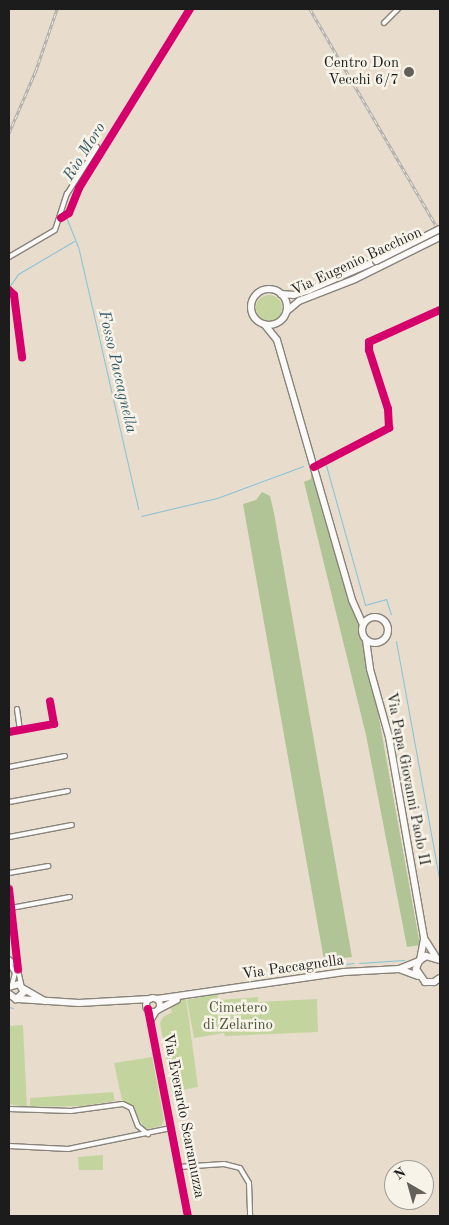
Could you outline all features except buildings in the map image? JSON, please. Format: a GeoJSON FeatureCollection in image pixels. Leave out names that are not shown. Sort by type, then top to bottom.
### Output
{"type":"FeatureCollection","features":[{"type":"Feature","properties":{"kind":"main road","name":"Via Eugenio Bacchion"},"geometry":{"type":"LineString","coordinates":[[281,294],[294,295],[378,264],[440,230]]}},
{"type":"Feature","properties":{"kind":"main road","name":"Via Eugenio Bacchion"},"geometry":{"type":"LineString","coordinates":[[287,311],[302,299],[440,237]]}},
{"type":"Feature","properties":{"kind":"main road"},"geometry":{"type":"LineString","coordinates":[[277,340],[281,321],[287,311],[281,294],[264,290],[252,300],[252,315],[265,325],[277,340],[366,640],[379,642]]}},
{"type":"Feature","properties":{"kind":"main road"},"geometry":{"type":"LineString","coordinates":[[265,325],[281,321]]}},
{"type":"Feature","properties":{"kind":"main road"},"geometry":{"type":"LineString","coordinates":[[354,604],[363,615],[381,618],[388,626],[387,636],[379,642],[370,655]]}},
{"type":"Feature","properties":{"kind":"main road"},"geometry":{"type":"LineString","coordinates":[[362,625],[372,617]]}},
{"type":"Feature","properties":{"kind":"main road","name":"Via Papa Giovanni Paolo II"},"geometry":{"type":"LineString","coordinates":[[366,640],[389,737],[424,938],[418,976]]}},
{"type":"Feature","properties":{"kind":"main road","name":"Via Papa Giovanni Paolo II"},"geometry":{"type":"LineString","coordinates":[[424,938],[438,958]]}},
{"type":"Feature","properties":{"kind":"main road","name":"Via Paccagnella"},"geometry":{"type":"LineString","coordinates":[[153,999],[344,972],[398,969],[420,961],[438,958]]}},
{"type":"Feature","properties":{"kind":"main road","name":"Via Paccagnella"},"geometry":{"type":"LineString","coordinates":[[398,969],[418,976],[429,983],[440,978]]}},
{"type":"Feature","properties":{"kind":"main road"},"geometry":{"type":"LineString","coordinates":[[18,999],[23,995],[23,988]]}},
{"type":"Feature","properties":{"kind":"main road"},"geometry":{"type":"LineString","coordinates":[[10,991],[23,988],[51,1003]]}},
{"type":"Feature","properties":{"kind":"main road"},"geometry":{"type":"LineString","coordinates":[[10,991],[18,999],[51,1003],[153,999]]}},
{"type":"Feature","properties":{"kind":"main road","name":"Via Paccagnella"},"geometry":{"type":"LineString","coordinates":[[158,1010],[192,993]]}},
{"type":"Feature","properties":{"kind":"main road"},"geometry":{"type":"LineString","coordinates":[[147,1008],[153,999]]}},
{"type":"Feature","properties":{"kind":"main road"},"geometry":{"type":"LineString","coordinates":[[153,999],[158,1010]]}},
{"type":"Feature","properties":{"kind":"main road"},"geometry":{"type":"LineString","coordinates":[[131,1001],[147,1008],[158,1010]]}},
{"type":"Feature","properties":{"kind":"street"},"geometry":{"type":"LineString","coordinates":[[9,257],[55,230],[190,9]]}},
{"type":"Feature","properties":{"kind":"street"},"geometry":{"type":"LineString","coordinates":[[384,23],[398,9]]}},
{"type":"Feature","properties":{"kind":"street"},"geometry":{"type":"LineString","coordinates":[[63,217],[67,194],[97,147]]}},
{"type":"Feature","properties":{"kind":"street"},"geometry":{"type":"LineString","coordinates":[[9,290],[14,295],[22,357]]}},
{"type":"Feature","properties":{"kind":"street"},"geometry":{"type":"LineString","coordinates":[[314,467],[390,428],[388,409],[369,350],[370,342],[440,310]]}},
{"type":"Feature","properties":{"kind":"street"},"geometry":{"type":"LineString","coordinates":[[9,732],[54,724],[50,701]]}},
{"type":"Feature","properties":{"kind":"street"},"geometry":{"type":"LineString","coordinates":[[16,709],[20,730]]}},
{"type":"Feature","properties":{"kind":"street"},"geometry":{"type":"LineString","coordinates":[[9,767],[65,756]]}},
{"type":"Feature","properties":{"kind":"street"},"geometry":{"type":"LineString","coordinates":[[9,802],[68,791]]}},
{"type":"Feature","properties":{"kind":"street"},"geometry":{"type":"LineString","coordinates":[[9,837],[72,824]]}},
{"type":"Feature","properties":{"kind":"street"},"geometry":{"type":"LineString","coordinates":[[9,873],[48,866]]}},
{"type":"Feature","properties":{"kind":"street"},"geometry":{"type":"LineString","coordinates":[[9,889],[18,969],[23,988]]}},
{"type":"Feature","properties":{"kind":"street"},"geometry":{"type":"LineString","coordinates":[[10,908],[70,897]]}},
{"type":"Feature","properties":{"kind":"street"},"geometry":{"type":"LineString","coordinates":[[9,959],[18,969]]}},
{"type":"Feature","properties":{"kind":"street"},"geometry":{"type":"LineString","coordinates":[[9,963],[14,973],[10,991]]}},
{"type":"Feature","properties":{"kind":"street","name":"Via Everardo Scaramuzza"},"geometry":{"type":"LineString","coordinates":[[147,1008],[188,1216]]}},
{"type":"Feature","properties":{"kind":"street","name":"Via Everardo Scaramuzza"},"geometry":{"type":"LineString","coordinates":[[151,1022],[158,1010]]}},
{"type":"Feature","properties":{"kind":"street"},"geometry":{"type":"LineString","coordinates":[[9,1109],[71,1111],[123,1104],[131,1108],[138,1126],[148,1134]]}},
{"type":"Feature","properties":{"kind":"street"},"geometry":{"type":"LineString","coordinates":[[9,1146],[68,1149],[135,1134],[138,1126]]}},
{"type":"Feature","properties":{"kind":"street"},"geometry":{"type":"LineString","coordinates":[[124,1137],[148,1134],[171,1128]]}},
{"type":"Feature","properties":{"kind":"street"},"geometry":{"type":"LineString","coordinates":[[179,1168],[224,1164],[240,1168],[249,1183],[250,1216]]}},
{"type":"Feature","properties":{"kind":"green space"},"geometry":{"type":"Polygon","coordinates":[[[269,295],[278,299],[282,308],[278,317],[269,321],[260,317],[256,308],[260,299],[269,295]]]}},
{"type":"Feature","properties":{"kind":"green space"},"geometry":{"type":"Polygon","coordinates":[[[311,471],[351,608],[357,616],[365,641],[420,945],[407,947],[366,735],[304,482],[311,479],[311,471]]]}},
{"type":"Feature","properties":{"kind":"green space"},"geometry":{"type":"Polygon","coordinates":[[[262,492],[270,496],[274,513],[352,957],[324,960],[243,504],[256,500],[262,492]]]}},
{"type":"Feature","properties":{"kind":"green space","name":"Cimetero di Zelarino"},"geometry":{"type":"Polygon","coordinates":[[[217,994],[218,1000],[258,997],[258,1002],[317,999],[318,1032],[225,1036],[224,1033],[194,1038],[187,1000],[217,994]]]}},
{"type":"Feature","properties":{"kind":"green space"},"geometry":{"type":"Polygon","coordinates":[[[186,998],[198,1087],[172,1092],[160,1023],[163,1017],[172,1012],[170,1005],[186,998]]]}},
{"type":"Feature","properties":{"kind":"green space"},"geometry":{"type":"Polygon","coordinates":[[[23,1025],[27,1107],[9,1104],[9,1026],[23,1025]]]}},
{"type":"Feature","properties":{"kind":"green space"},"geometry":{"type":"Polygon","coordinates":[[[152,1057],[164,1120],[161,1126],[149,1129],[144,1128],[133,1107],[122,1100],[114,1063],[152,1057]]]}},
{"type":"Feature","properties":{"kind":"green space"},"geometry":{"type":"Polygon","coordinates":[[[113,1092],[115,1101],[84,1106],[30,1107],[30,1098],[113,1092]]]}},
{"type":"Feature","properties":{"kind":"green space"},"geometry":{"type":"Polygon","coordinates":[[[103,1155],[103,1170],[79,1170],[78,1157],[103,1155]]]}},
{"type":"Feature","properties":{"kind":"waterway","name":"Rio Moro"},"geometry":{"type":"LineString","coordinates":[[174,31],[186,9]]}},
{"type":"Feature","properties":{"kind":"waterway","name":"Rio Moro"},"geometry":{"type":"LineString","coordinates":[[66,213],[73,192],[160,54]]}},
{"type":"Feature","properties":{"kind":"waterway","name":"Fosso Paccagnella"},"geometry":{"type":"LineString","coordinates":[[66,217],[78,246],[138,509]]}},
{"type":"Feature","properties":{"kind":"waterway","name":"Rio Moro"},"geometry":{"type":"LineString","coordinates":[[9,287],[18,274],[74,241]]}},
{"type":"Feature","properties":{"kind":"waterway","name":"Fosso Paccagnella"},"geometry":{"type":"LineString","coordinates":[[320,458],[325,459]]}},
{"type":"Feature","properties":{"kind":"waterway","name":"Fosso Paccagnella"},"geometry":{"type":"LineString","coordinates":[[326,465],[365,605],[386,599],[391,614]]}},
{"type":"Feature","properties":{"kind":"waterway","name":"Fosso Paccagnella"},"geometry":{"type":"LineString","coordinates":[[141,516],[217,498],[303,466]]}},
{"type":"Feature","properties":{"kind":"waterway","name":"Fosso Paccagnella"},"geometry":{"type":"LineString","coordinates":[[396,641],[440,883]]}},
{"type":"Feature","properties":{"kind":"waterway"},"geometry":{"type":"LineString","coordinates":[[359,963],[404,960]]}},
{"type":"Feature","properties":{"kind":"waterway"},"geometry":{"type":"LineString","coordinates":[[286,971],[354,963]]}},
{"type":"Feature","properties":{"kind":"waterway"},"geometry":{"type":"LineString","coordinates":[[247,976],[282,972]]}},
{"type":"Feature","properties":{"kind":"waterway"},"geometry":{"type":"LineString","coordinates":[[9,1007],[13,1008]]}},
{"type":"Feature","properties":{"kind":"railway"},"geometry":{"type":"LineString","coordinates":[[9,133],[36,70],[57,9]]}},
{"type":"Feature","properties":{"kind":"railway"},"geometry":{"type":"LineString","coordinates":[[310,9],[440,232]]}},
{"type":"Feature","properties":{"kind":"cycle path"},"geometry":{"type":"LineString","coordinates":[[61,218],[69,213],[79,188],[190,9]]}},
{"type":"Feature","properties":{"kind":"cycle path"},"geometry":{"type":"LineString","coordinates":[[9,290],[14,295],[22,357]]}},
{"type":"Feature","properties":{"kind":"cycle path"},"geometry":{"type":"LineString","coordinates":[[314,467],[389,428],[388,409],[369,350],[369,342],[440,310]]}},
{"type":"Feature","properties":{"kind":"cycle path"},"geometry":{"type":"LineString","coordinates":[[9,732],[54,724],[50,701]]}},
{"type":"Feature","properties":{"kind":"cycle path"},"geometry":{"type":"LineString","coordinates":[[9,889],[18,969]]}},
{"type":"Feature","properties":{"kind":"cycle path"},"geometry":{"type":"LineString","coordinates":[[148,1009],[188,1216]]}},
{"type":"Feature","properties":{"kind":"place","name":"Centro Don Vecchi 6/7"},"geometry":{"type":"Point","coordinates":[409,72]}}]}
